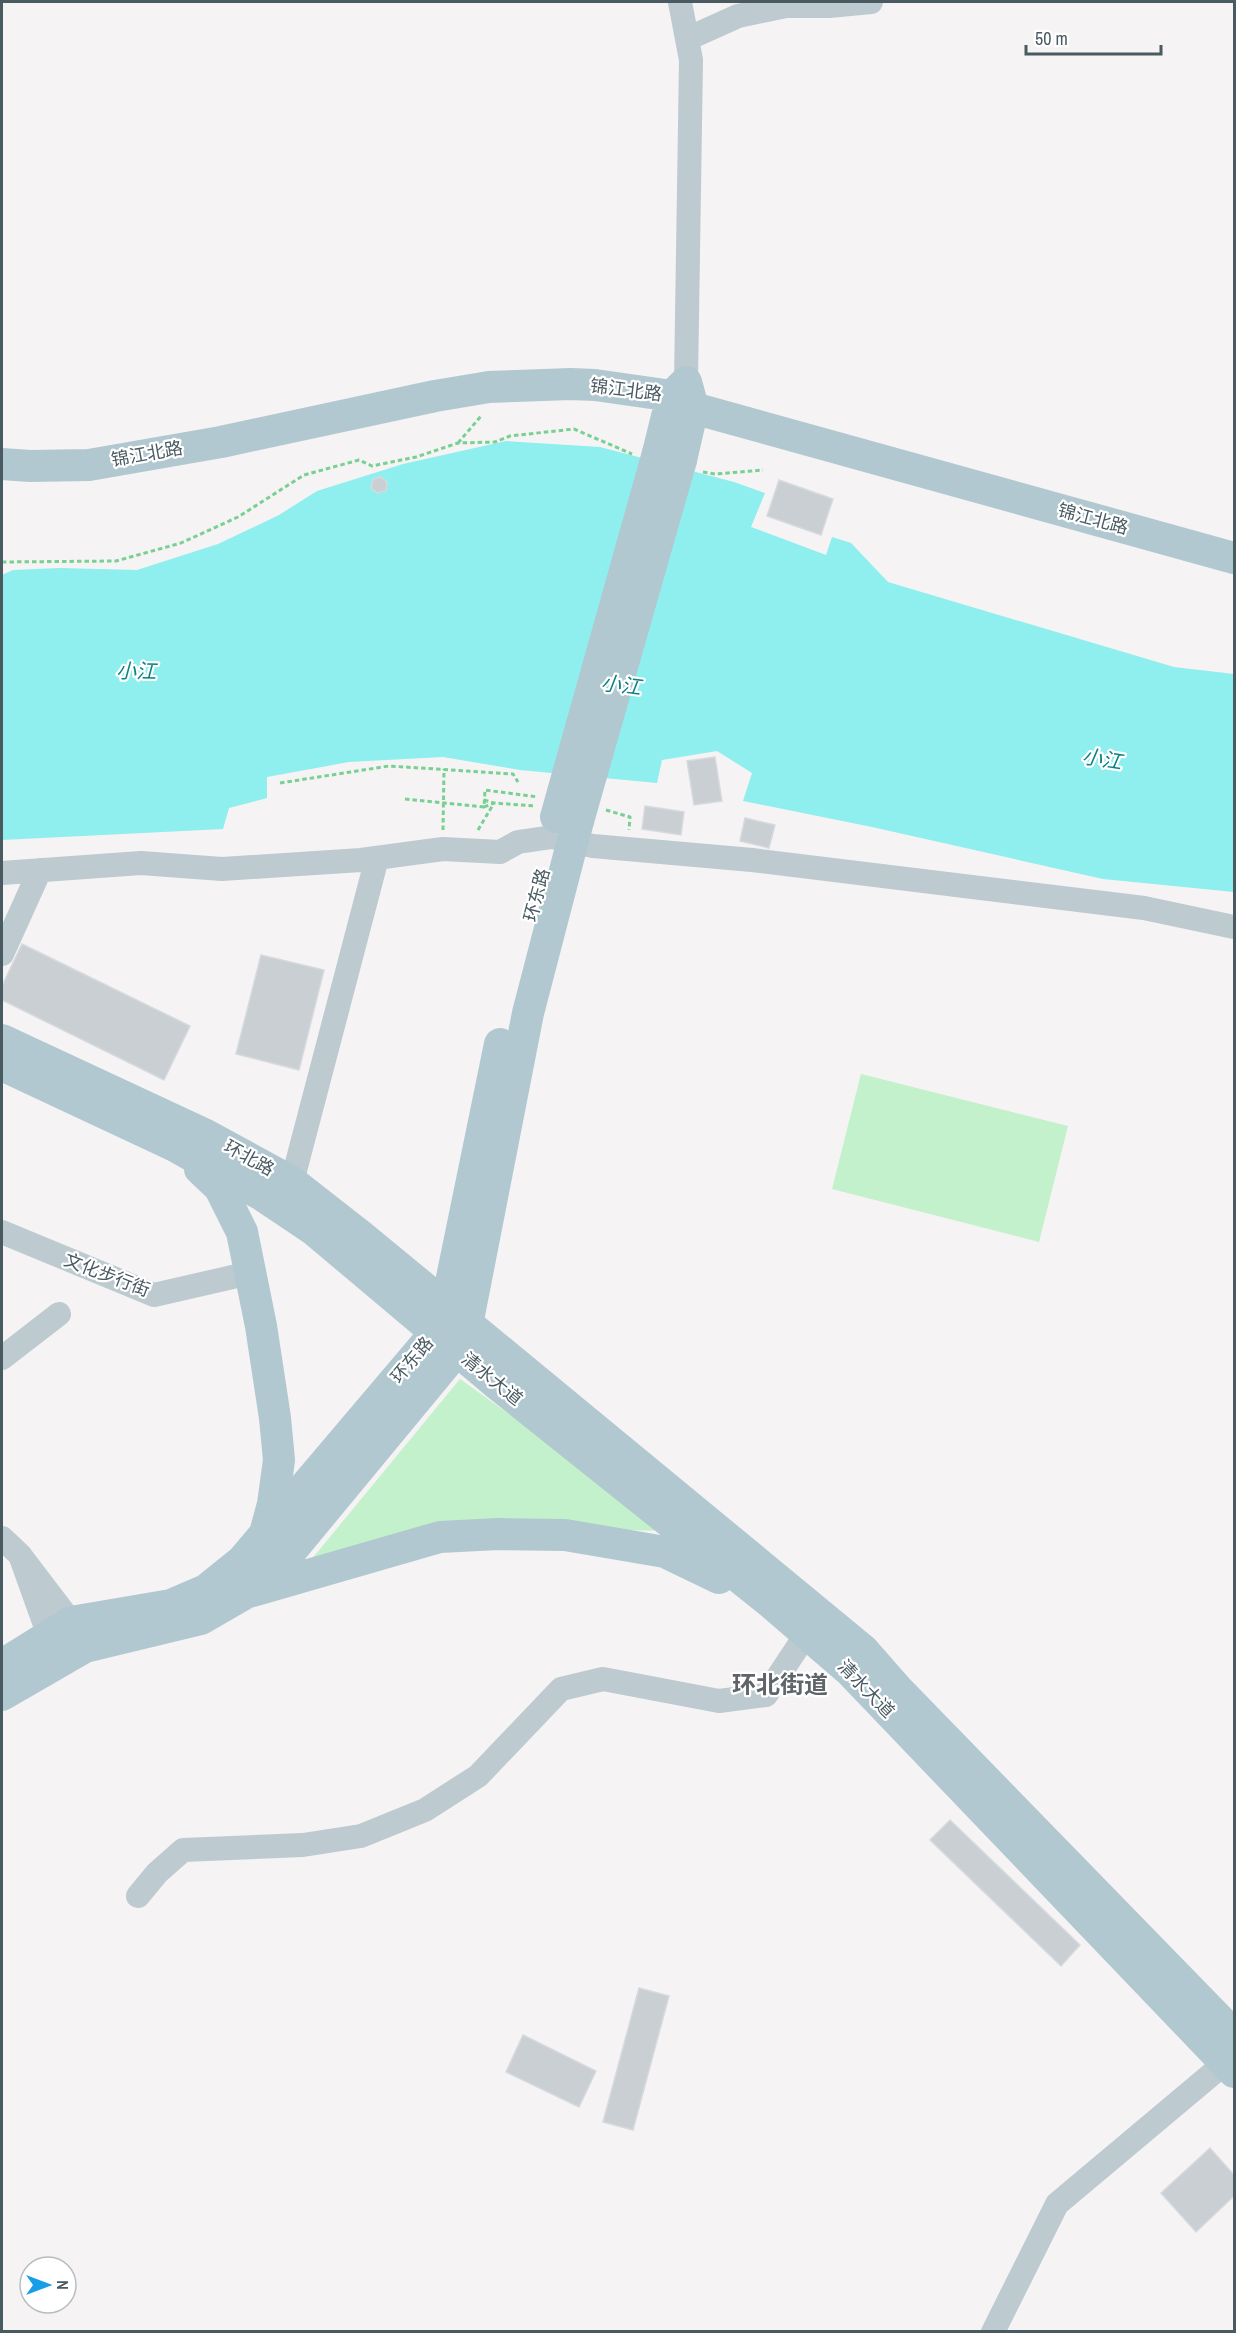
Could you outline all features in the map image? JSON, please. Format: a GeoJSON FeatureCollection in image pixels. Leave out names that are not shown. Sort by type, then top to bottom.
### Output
{"type":"FeatureCollection","features":[{"type":"Feature","properties":{"kind":"main road","name":"锦江北路"},"geometry":{"type":"LineString","coordinates":[[2,442],[32,445],[86,443],[216,420],[486,366],[523,363],[595,366],[683,395],[1234,558]]}},
{"type":"Feature","properties":{"kind":"main road","name":"锦江北路"},"geometry":{"type":"LineString","coordinates":[[2,464],[89,465],[489,387],[571,384],[683,395],[708,391],[1234,536]]}},
{"type":"Feature","properties":{"kind":"main road"},"geometry":{"type":"LineString","coordinates":[[451,1328],[528,1013],[562,818],[669,460],[683,395]]}},
{"type":"Feature","properties":{"kind":"main road","name":"环北路"},"geometry":{"type":"LineString","coordinates":[[2,1040],[206,1135],[292,1182],[451,1328]]}},
{"type":"Feature","properties":{"kind":"main road","name":"环北路"},"geometry":{"type":"LineString","coordinates":[[2,1065],[175,1146],[262,1195],[451,1328]]}},
{"type":"Feature","properties":{"kind":"main road"},"geometry":{"type":"LineString","coordinates":[[175,1146],[220,1188],[242,1232],[268,1372],[279,1460],[273,1504],[265,1534]]}},
{"type":"Feature","properties":{"kind":"main road","name":"环东路"},"geometry":{"type":"LineString","coordinates":[[2,1665],[207,1590],[242,1561],[451,1328]]}},
{"type":"Feature","properties":{"kind":"main road","name":"环东路"},"geometry":{"type":"LineString","coordinates":[[2,1695],[67,1641],[201,1619],[246,1593],[290,1552],[451,1328]]}},
{"type":"Feature","properties":{"kind":"main road","name":"清水大道"},"geometry":{"type":"LineString","coordinates":[[451,1328],[850,1671],[1231,2057]]}},
{"type":"Feature","properties":{"kind":"main road","name":"清水大道"},"geometry":{"type":"LineString","coordinates":[[451,1328],[863,1650],[1231,2057]]}},
{"type":"Feature","properties":{"kind":"main road"},"geometry":{"type":"LineString","coordinates":[[246,1593],[440,1537],[498,1534],[565,1535],[665,1552],[770,1602]]}},
{"type":"Feature","properties":{"kind":"street"},"geometry":{"type":"LineString","coordinates":[[680,2],[691,60],[683,395]]}},
{"type":"Feature","properties":{"kind":"street"},"geometry":{"type":"LineString","coordinates":[[687,39],[738,16],[786,6],[829,6],[871,2]]}},
{"type":"Feature","properties":{"kind":"street"},"geometry":{"type":"LineString","coordinates":[[2,873],[141,863],[222,869],[377,858],[455,849],[500,852],[562,818],[593,846],[752,860],[1144,908],[1234,927]]}},
{"type":"Feature","properties":{"kind":"street"},"geometry":{"type":"LineString","coordinates":[[292,1182],[377,858]]}},
{"type":"Feature","properties":{"kind":"street"},"geometry":{"type":"LineString","coordinates":[[2,954],[40,870]]}},
{"type":"Feature","properties":{"kind":"street","name":"文化步行街"},"geometry":{"type":"LineString","coordinates":[[2,1232],[154,1295],[250,1273]]}},
{"type":"Feature","properties":{"kind":"street"},"geometry":{"type":"LineString","coordinates":[[2,1358],[59,1314]]}},
{"type":"Feature","properties":{"kind":"street"},"geometry":{"type":"LineString","coordinates":[[2,1538],[21,1555],[67,1641]]}},
{"type":"Feature","properties":{"kind":"street"},"geometry":{"type":"LineString","coordinates":[[138,1896],[157,1873],[183,1850],[303,1845],[361,1836],[425,1810],[478,1776],[561,1689],[603,1679],[719,1701],[766,1695],[807,1633]]}},
{"type":"Feature","properties":{"kind":"street"},"geometry":{"type":"LineString","coordinates":[[993,2331],[1057,2204],[1231,2057]]}},
{"type":"Feature","properties":{"kind":"path"},"geometry":{"type":"LineString","coordinates":[[458,443],[481,416]]}},
{"type":"Feature","properties":{"kind":"path"},"geometry":{"type":"LineString","coordinates":[[2,562],[116,561],[181,543],[238,517],[304,475],[359,460],[372,466],[416,457],[458,443],[495,441],[510,436],[574,429],[624,452],[669,460],[715,474],[763,470]]}},
{"type":"Feature","properties":{"kind":"path"},"geometry":{"type":"LineString","coordinates":[[280,783],[390,766],[513,774],[518,782]]}},
{"type":"Feature","properties":{"kind":"path"},"geometry":{"type":"LineString","coordinates":[[444,769],[443,802],[455,849]]}},
{"type":"Feature","properties":{"kind":"path"},"geometry":{"type":"LineString","coordinates":[[484,807],[485,790],[562,818]]}},
{"type":"Feature","properties":{"kind":"path"},"geometry":{"type":"LineString","coordinates":[[405,799],[484,807],[494,803]]}},
{"type":"Feature","properties":{"kind":"path"},"geometry":{"type":"LineString","coordinates":[[484,800],[562,818],[630,817],[629,838]]}},
{"type":"Feature","properties":{"kind":"path"},"geometry":{"type":"LineString","coordinates":[[455,849],[494,803]]}},
{"type":"Feature","properties":{"kind":"green space"},"geometry":{"type":"Polygon","coordinates":[[[861,1074],[1068,1126],[1039,1242],[832,1189],[861,1074]]]}},
{"type":"Feature","properties":{"kind":"green space"},"geometry":{"type":"Polygon","coordinates":[[[460,1379],[673,1531],[514,1528],[311,1560],[460,1379]]]}},
{"type":"Feature","properties":{"kind":"water","name":"小江"},"geometry":{"type":"Polygon","coordinates":[[[506,441],[600,447],[734,482],[765,493],[751,527],[826,555],[832,537],[851,543],[888,582],[1174,667],[1234,674],[1234,892],[1103,879],[872,827],[743,801],[752,773],[717,751],[662,760],[657,783],[520,770],[443,757],[349,762],[267,777],[267,798],[229,808],[223,829],[2,840],[2,575],[13,570],[60,568],[137,570],[218,544],[279,515],[317,491],[403,464],[506,441]]]}},
{"type":"Feature","properties":{"kind":"building"},"geometry":{"type":"Polygon","coordinates":[[[381,477],[387,482],[386,491],[377,493],[371,488],[373,479],[381,477]]]}},
{"type":"Feature","properties":{"kind":"building"},"geometry":{"type":"Polygon","coordinates":[[[779,480],[833,499],[821,535],[767,516],[779,480]]]}},
{"type":"Feature","properties":{"kind":"building"},"geometry":{"type":"Polygon","coordinates":[[[715,757],[722,801],[694,805],[687,761],[715,757]]]}},
{"type":"Feature","properties":{"kind":"building"},"geometry":{"type":"Polygon","coordinates":[[[645,806],[684,812],[681,835],[642,829],[645,806]]]}},
{"type":"Feature","properties":{"kind":"building"},"geometry":{"type":"Polygon","coordinates":[[[745,818],[775,825],[769,848],[740,841],[745,818]]]}},
{"type":"Feature","properties":{"kind":"building"},"geometry":{"type":"Polygon","coordinates":[[[22,944],[190,1026],[164,1080],[2,1000],[2,986],[22,944]]]}},
{"type":"Feature","properties":{"kind":"building"},"geometry":{"type":"Polygon","coordinates":[[[261,955],[324,970],[299,1070],[236,1054],[261,955]]]}},
{"type":"Feature","properties":{"kind":"building"},"geometry":{"type":"Polygon","coordinates":[[[950,1820],[1080,1945],[1061,1966],[930,1840],[950,1820]]]}},
{"type":"Feature","properties":{"kind":"building"},"geometry":{"type":"Polygon","coordinates":[[[639,1988],[669,1996],[633,2130],[603,2122],[639,1988]]]}},
{"type":"Feature","properties":{"kind":"building"},"geometry":{"type":"Polygon","coordinates":[[[523,2035],[596,2071],[579,2107],[506,2072],[523,2035]]]}},
{"type":"Feature","properties":{"kind":"building"},"geometry":{"type":"Polygon","coordinates":[[[1210,2148],[1234,2175],[1234,2196],[1196,2232],[1161,2193],[1210,2148]]]}},
{"type":"Feature","properties":{"kind":"district","name":"环北街道"},"geometry":{"type":"Point","coordinates":[780,1685]}}]}
